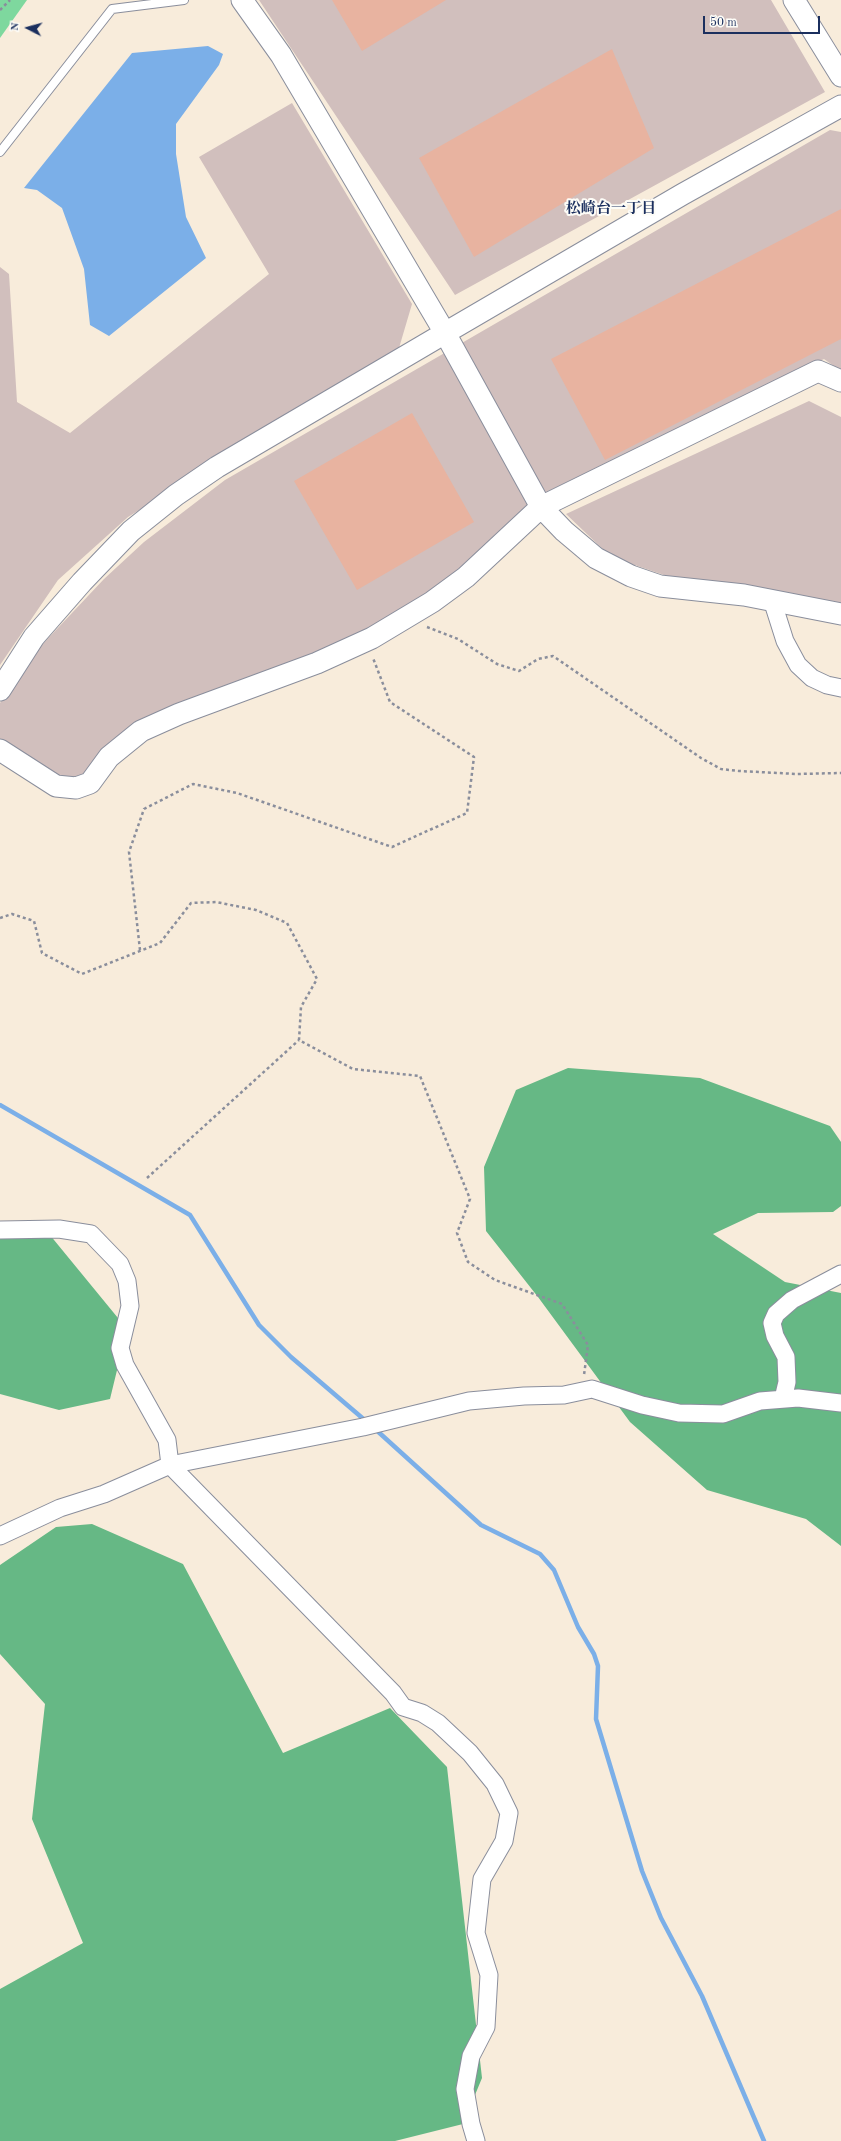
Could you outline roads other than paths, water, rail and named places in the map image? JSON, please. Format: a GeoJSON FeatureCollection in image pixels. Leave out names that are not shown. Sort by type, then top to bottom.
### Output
{"type":"FeatureCollection","features":[{"type":"Feature","properties":{"kind":"street"},"geometry":{"type":"LineString","coordinates":[[242,0],[281,55],[444,333],[541,507],[564,530],[596,558],[630,576],[660,586],[772,600],[841,614]]}},
{"type":"Feature","properties":{"kind":"street"},"geometry":{"type":"LineString","coordinates":[[794,0],[841,76]]}},
{"type":"Feature","properties":{"kind":"street"},"geometry":{"type":"LineString","coordinates":[[0,690],[34,637],[82,582],[131,530],[176,495],[217,467],[444,333],[683,194],[841,106]]}},
{"type":"Feature","properties":{"kind":"street"},"geometry":{"type":"LineString","coordinates":[[0,750],[56,786],[76,788],[90,783],[109,757],[141,731],[179,714],[317,662],[366,641],[432,602],[466,577],[541,507],[818,371],[841,381]]}},
{"type":"Feature","properties":{"kind":"street"},"geometry":{"type":"LineString","coordinates":[[772,600],[785,642],[798,665],[812,678],[826,685],[841,688]]}},
{"type":"Feature","properties":{"kind":"street"},"geometry":{"type":"LineString","coordinates":[[0,1230],[59,1229],[91,1234],[120,1264],[127,1281],[130,1306],[120,1348],[125,1365],[167,1440],[170,1465],[382,1681],[403,1707],[422,1713],[438,1723],[470,1753],[495,1784],[509,1813],[504,1841],[482,1879],[476,1933],[489,1975],[486,2027],[471,2056],[465,2089],[471,2124],[476,2141]]}},
{"type":"Feature","properties":{"kind":"street"},"geometry":{"type":"LineString","coordinates":[[783,1399],[787,1382],[786,1357],[775,1336],[772,1323],[776,1314],[792,1300],[841,1274]]}},
{"type":"Feature","properties":{"kind":"street"},"geometry":{"type":"LineString","coordinates":[[0,1536],[60,1508],[104,1494],[170,1465],[362,1427],[469,1400],[564,1395],[592,1389],[642,1405],[679,1413],[723,1414],[760,1401],[798,1398],[841,1403]]}},
{"type":"Feature","properties":{"kind":"lane"},"geometry":{"type":"LineString","coordinates":[[0,152],[112,9],[184,0]]}},
{"type":"Feature","properties":{"kind":"water"},"geometry":{"type":"Polygon","coordinates":[[[208,46],[223,54],[219,65],[176,124],[176,154],[186,217],[206,258],[109,336],[90,325],[84,269],[62,208],[37,190],[24,188],[132,53],[208,46]]]}},
{"type":"Feature","properties":{"kind":"waterway"},"geometry":{"type":"LineString","coordinates":[[0,1105],[190,1215],[259,1325],[291,1357],[367,1422]]}},
{"type":"Feature","properties":{"kind":"waterway"},"geometry":{"type":"LineString","coordinates":[[374,1428],[481,1525],[540,1554],[554,1570],[578,1627],[594,1654],[598,1666],[596,1719],[642,1871],[661,1918],[702,1996],[764,2141]]}},
{"type":"Feature","properties":{"kind":"district","name":"松崎台一丁目"},"geometry":{"type":"Point","coordinates":[611,209]}}]}
